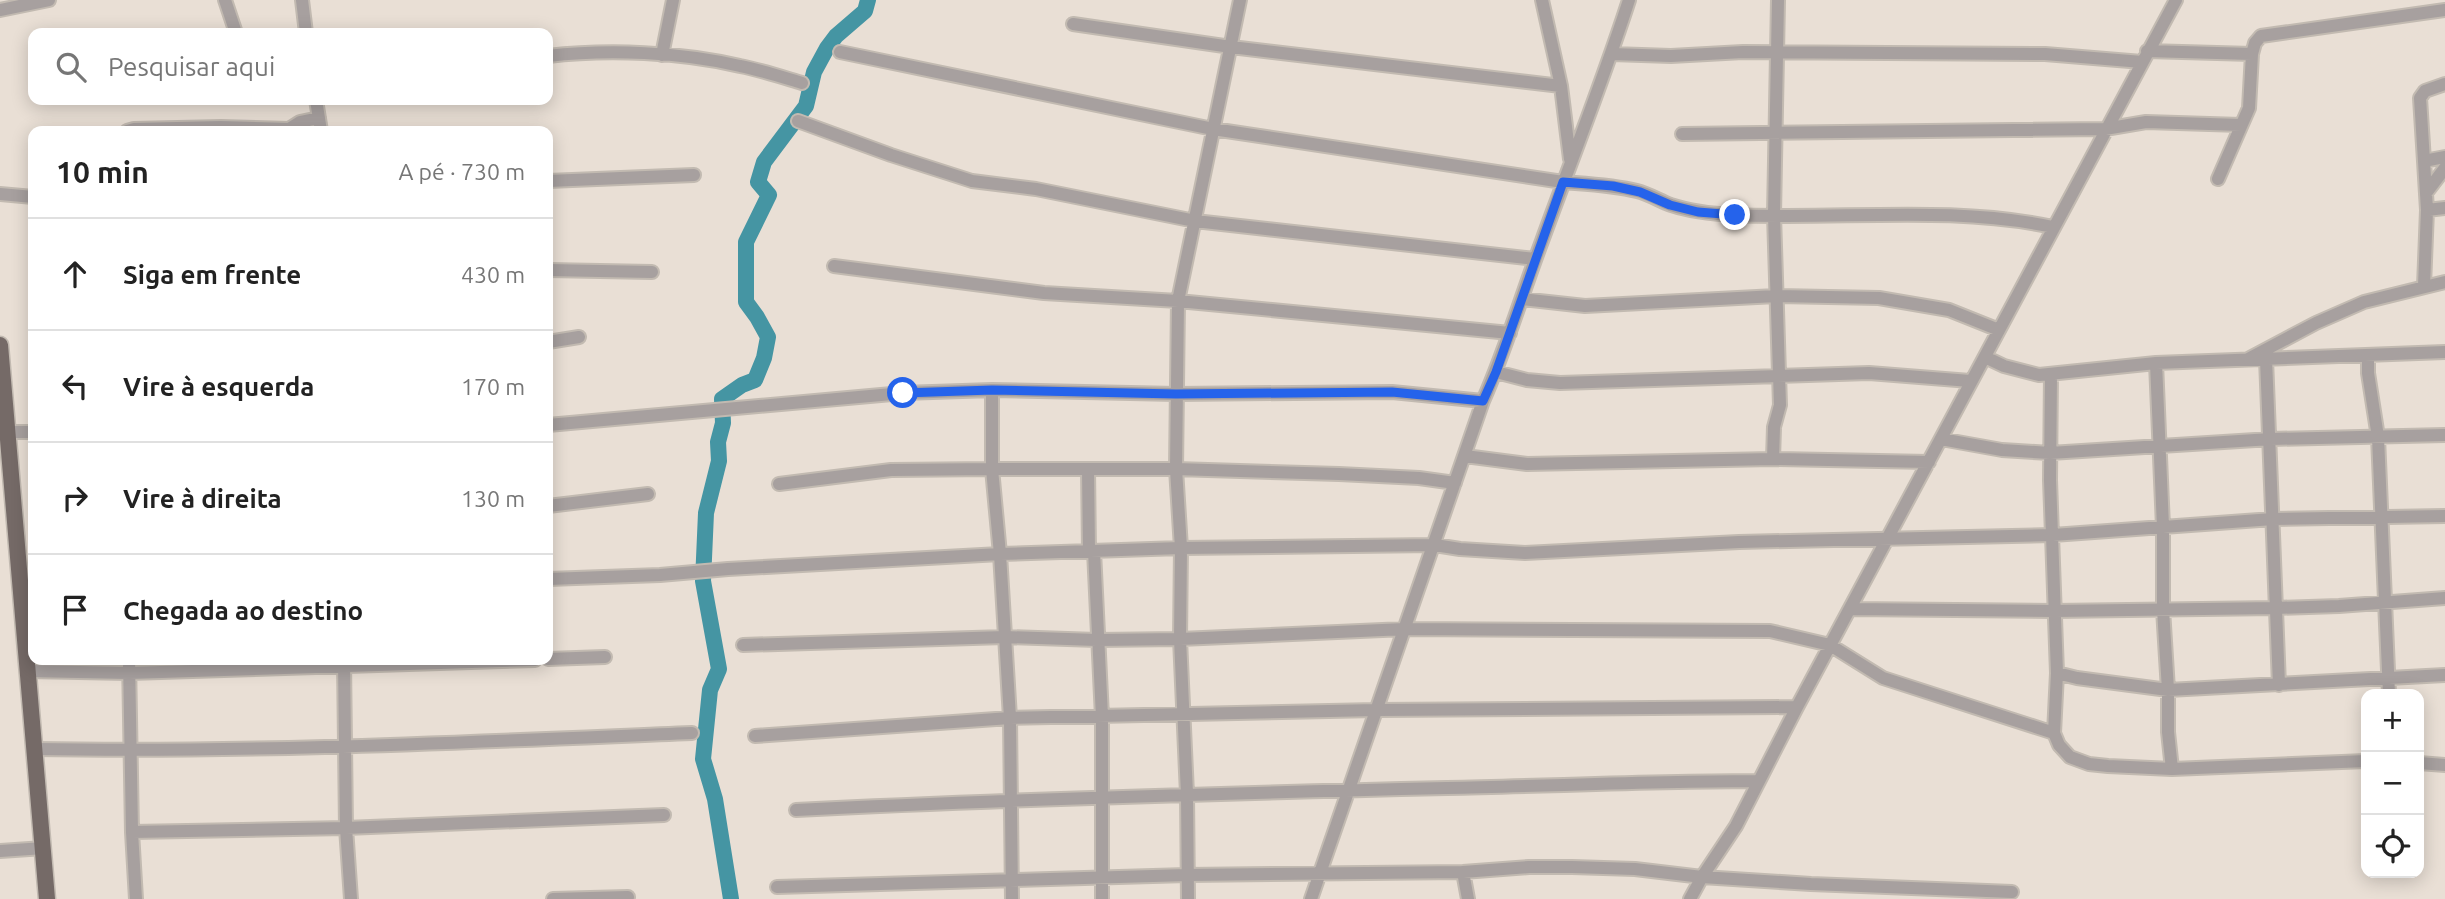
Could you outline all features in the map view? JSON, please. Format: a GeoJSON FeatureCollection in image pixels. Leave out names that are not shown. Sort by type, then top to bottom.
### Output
{"type":"FeatureCollection","features":[{"type":"Feature","properties":{"kind":"main road"},"geometry":{"type":"LineString","coordinates":[[0,345],[3,431],[28,598]]}},
{"type":"Feature","properties":{"kind":"main road"},"geometry":{"type":"LineString","coordinates":[[29,665],[47,899]]}},
{"type":"Feature","properties":{"kind":"street"},"geometry":{"type":"LineString","coordinates":[[0,10],[49,0]]}},
{"type":"Feature","properties":{"kind":"street"},"geometry":{"type":"LineString","coordinates":[[225,0],[234,28]]}},
{"type":"Feature","properties":{"kind":"street"},"geometry":{"type":"LineString","coordinates":[[302,0],[305,28]]}},
{"type":"Feature","properties":{"kind":"street"},"geometry":{"type":"LineString","coordinates":[[662,55],[673,0]]}},
{"type":"Feature","properties":{"kind":"street"},"geometry":{"type":"LineString","coordinates":[[1188,899],[1177,469],[1178,301],[1240,0]]}},
{"type":"Feature","properties":{"kind":"street"},"geometry":{"type":"LineString","coordinates":[[1542,0],[1561,86],[1571,163]]}},
{"type":"Feature","properties":{"kind":"street"},"geometry":{"type":"LineString","coordinates":[[1311,899],[1483,401],[1612,54],[1629,0]]}},
{"type":"Feature","properties":{"kind":"street"},"geometry":{"type":"LineString","coordinates":[[1773,459],[1774,427],[1780,405],[1774,215],[1778,0]]}},
{"type":"Feature","properties":{"kind":"street"},"geometry":{"type":"LineString","coordinates":[[1690,899],[1736,826],[1970,382],[2176,0]]}},
{"type":"Feature","properties":{"kind":"street"},"geometry":{"type":"LineString","coordinates":[[2218,179],[2249,108],[2252,54],[2255,43],[2262,36],[2445,10]]}},
{"type":"Feature","properties":{"kind":"street"},"geometry":{"type":"LineString","coordinates":[[1073,24],[1231,47],[1561,86]]}},
{"type":"Feature","properties":{"kind":"street"},"geometry":{"type":"LineString","coordinates":[[840,52],[1213,129],[1563,182],[1613,186],[1640,192],[1670,205],[1698,212],[1984,217],[2053,227]]}},
{"type":"Feature","properties":{"kind":"street"},"geometry":{"type":"LineString","coordinates":[[1612,54],[1671,57],[1743,52],[2144,57],[2252,54]]}},
{"type":"Feature","properties":{"kind":"street"},"geometry":{"type":"LineString","coordinates":[[553,57],[584,54],[662,55],[710,60],[802,83]]}},
{"type":"Feature","properties":{"kind":"street"},"geometry":{"type":"LineString","coordinates":[[2424,286],[2427,210],[2420,98],[2426,91],[2445,84]]}},
{"type":"Feature","properties":{"kind":"street"},"geometry":{"type":"LineString","coordinates":[[294,126],[300,122],[320,125],[317,105]]}},
{"type":"Feature","properties":{"kind":"street"},"geometry":{"type":"LineString","coordinates":[[798,121],[972,181],[1036,189],[1195,221],[1535,259]]}},
{"type":"Feature","properties":{"kind":"street"},"geometry":{"type":"LineString","coordinates":[[1682,134],[2105,129],[2146,122],[2241,125]]}},
{"type":"Feature","properties":{"kind":"street"},"geometry":{"type":"LineString","coordinates":[[2424,161],[2445,157]]}},
{"type":"Feature","properties":{"kind":"street"},"geometry":{"type":"LineString","coordinates":[[2426,193],[2445,167]]}},
{"type":"Feature","properties":{"kind":"street"},"geometry":{"type":"LineString","coordinates":[[553,181],[694,175]]}},
{"type":"Feature","properties":{"kind":"street"},"geometry":{"type":"LineString","coordinates":[[0,194],[28,197]]}},
{"type":"Feature","properties":{"kind":"street"},"geometry":{"type":"LineString","coordinates":[[2427,210],[2445,208]]}},
{"type":"Feature","properties":{"kind":"street"},"geometry":{"type":"LineString","coordinates":[[834,266],[1044,293],[1178,301],[1510,333]]}},
{"type":"Feature","properties":{"kind":"street"},"geometry":{"type":"LineString","coordinates":[[553,270],[652,272]]}},
{"type":"Feature","properties":{"kind":"street"},"geometry":{"type":"LineString","coordinates":[[2244,360],[2364,302],[2445,282]]}},
{"type":"Feature","properties":{"kind":"street"},"geometry":{"type":"LineString","coordinates":[[1522,299],[1585,306],[1776,296],[1879,298],[1949,310],[1998,330]]}},
{"type":"Feature","properties":{"kind":"street"},"geometry":{"type":"LineString","coordinates":[[553,341],[579,337]]}},
{"type":"Feature","properties":{"kind":"street"},"geometry":{"type":"LineString","coordinates":[[1985,357],[2018,370],[2051,374],[2156,363],[2445,352]]}},
{"type":"Feature","properties":{"kind":"street"},"geometry":{"type":"LineString","coordinates":[[2368,356],[2378,437],[2389,689]]}},
{"type":"Feature","properties":{"kind":"street"},"geometry":{"type":"LineString","coordinates":[[2266,359],[2278,685]]}},
{"type":"Feature","properties":{"kind":"street"},"geometry":{"type":"LineString","coordinates":[[2156,363],[2163,527],[2162,609],[2172,769]]}},
{"type":"Feature","properties":{"kind":"street"},"geometry":{"type":"LineString","coordinates":[[1496,372],[1527,380],[1560,383],[1869,373],[1970,382]]}},
{"type":"Feature","properties":{"kind":"street"},"geometry":{"type":"LineString","coordinates":[[2051,374],[2050,453],[2057,673],[2054,733],[2064,752],[2089,764],[2172,769],[2361,761]]}},
{"type":"Feature","properties":{"kind":"street"},"geometry":{"type":"LineString","coordinates":[[992,390],[992,469],[1010,718],[1012,899]]}},
{"type":"Feature","properties":{"kind":"street"},"geometry":{"type":"LineString","coordinates":[[553,425],[903,393],[992,390],[1176,394],[1392,392],[1483,401]]}},
{"type":"Feature","properties":{"kind":"street"},"geometry":{"type":"LineString","coordinates":[[3,431],[28,432]]}},
{"type":"Feature","properties":{"kind":"street"},"geometry":{"type":"LineString","coordinates":[[1941,439],[2002,450],[2050,453],[2271,439],[2445,435]]}},
{"type":"Feature","properties":{"kind":"street"},"geometry":{"type":"LineString","coordinates":[[1465,456],[1527,464],[1773,459],[1929,462]]}},
{"type":"Feature","properties":{"kind":"street"},"geometry":{"type":"LineString","coordinates":[[779,484],[891,470],[992,469],[1177,469],[1419,478],[1455,483]]}},
{"type":"Feature","properties":{"kind":"street"},"geometry":{"type":"LineString","coordinates":[[1088,469],[1102,717],[1102,899]]}},
{"type":"Feature","properties":{"kind":"street"},"geometry":{"type":"LineString","coordinates":[[553,505],[648,494]]}},
{"type":"Feature","properties":{"kind":"street"},"geometry":{"type":"LineString","coordinates":[[553,579],[660,575],[1000,554],[1181,548],[1435,545],[1525,553],[1888,537],[2053,534],[2273,519],[2445,516]]}},
{"type":"Feature","properties":{"kind":"street"},"geometry":{"type":"LineString","coordinates":[[1850,609],[2054,611],[2276,608],[2445,598]]}},
{"type":"Feature","properties":{"kind":"street"},"geometry":{"type":"LineString","coordinates":[[743,645],[1004,637],[1180,639],[1405,629],[1770,631],[1830,645],[1883,678],[2054,733]]}},
{"type":"Feature","properties":{"kind":"street"},"geometry":{"type":"LineString","coordinates":[[553,659],[605,657]]}},
{"type":"Feature","properties":{"kind":"street"},"geometry":{"type":"LineString","coordinates":[[29,671],[129,666],[236,665]]}},
{"type":"Feature","properties":{"kind":"street"},"geometry":{"type":"LineString","coordinates":[[344,665],[346,828],[351,899]]}},
{"type":"Feature","properties":{"kind":"street"},"geometry":{"type":"LineString","coordinates":[[129,666],[136,899]]}},
{"type":"Feature","properties":{"kind":"street"},"geometry":{"type":"LineString","coordinates":[[2057,673],[2168,690],[2445,676]]}},
{"type":"Feature","properties":{"kind":"street"},"geometry":{"type":"LineString","coordinates":[[755,736],[1010,718],[1376,710],[1797,707]]}},
{"type":"Feature","properties":{"kind":"street"},"geometry":{"type":"LineString","coordinates":[[34,749],[132,751],[344,747],[692,733]]}},
{"type":"Feature","properties":{"kind":"street"},"geometry":{"type":"LineString","coordinates":[[2424,763],[2445,765]]}},
{"type":"Feature","properties":{"kind":"street"},"geometry":{"type":"LineString","coordinates":[[796,810],[1100,796],[1759,781]]}},
{"type":"Feature","properties":{"kind":"street"},"geometry":{"type":"LineString","coordinates":[[132,832],[346,828],[664,815]]}},
{"type":"Feature","properties":{"kind":"street"},"geometry":{"type":"LineString","coordinates":[[0,851],[44,848]]}},
{"type":"Feature","properties":{"kind":"street"},"geometry":{"type":"LineString","coordinates":[[777,887],[1188,875],[1463,872],[1516,867],[1572,867],[1635,869],[1702,877],[1948,895],[2012,892]]}},
{"type":"Feature","properties":{"kind":"street"},"geometry":{"type":"LineString","coordinates":[[1463,872],[1468,899]]}},
{"type":"Feature","properties":{"kind":"street"},"geometry":{"type":"LineString","coordinates":[[553,899],[628,897]]}},
{"type":"Feature","properties":{"kind":"waterway"},"geometry":{"type":"LineString","coordinates":[[731,899],[715,799],[703,759],[710,690],[719,669],[703,581],[706,513],[719,461],[718,442],[723,423],[722,399],[742,385],[755,380],[764,358],[768,337],[746,302],[746,242],[769,195],[758,182],[764,162],[806,106],[814,72],[827,48],[836,36],[865,11],[868,0]]}},
{"type":"Feature","properties":{"kind":"route"},"geometry":{"type":"LineString","coordinates":[[903,393],[992,390],[1176,394],[1392,392],[1483,401],[1496,372],[1563,182],[1613,186],[1640,192],[1670,205],[1698,212],[1735,215]]}}]}
